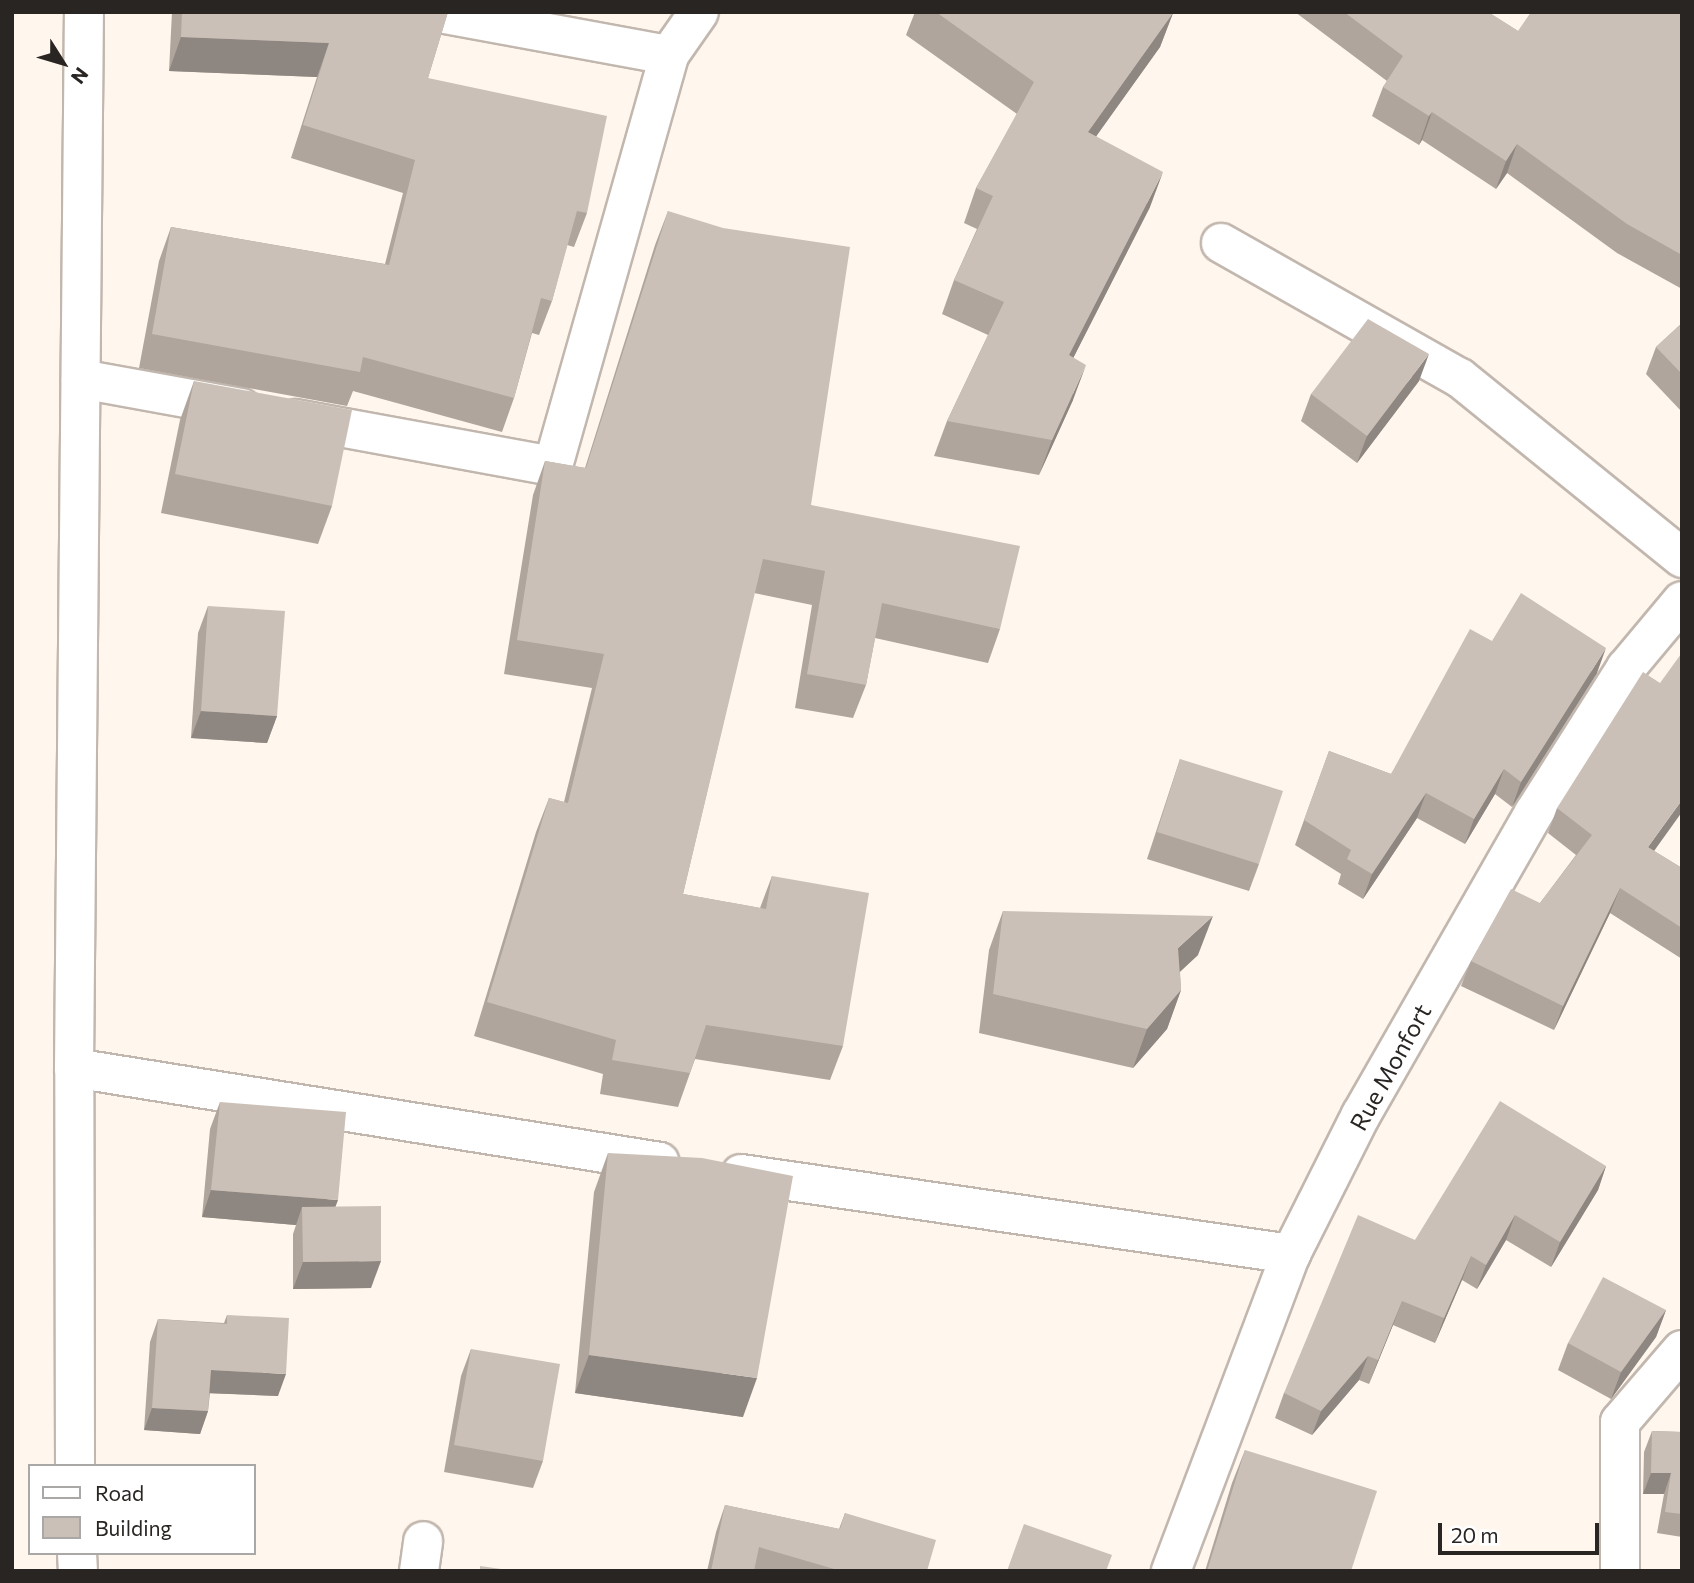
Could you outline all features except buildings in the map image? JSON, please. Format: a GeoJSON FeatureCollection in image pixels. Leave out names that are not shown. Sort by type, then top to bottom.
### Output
{"type":"FeatureCollection","features":[{"type":"Feature","properties":{"kind":"street"},"geometry":{"type":"LineString","coordinates":[[75,1464],[74,1068],[84,12]]}},
{"type":"Feature","properties":{"kind":"street"},"geometry":{"type":"LineString","coordinates":[[434,12],[669,55]]}},
{"type":"Feature","properties":{"kind":"street"},"geometry":{"type":"LineString","coordinates":[[81,379],[554,466],[669,55],[699,12]]}},
{"type":"Feature","properties":{"kind":"street"},"geometry":{"type":"LineString","coordinates":[[1221,243],[1460,378],[1682,558]]}},
{"type":"Feature","properties":{"kind":"street","name":"Rue Monfort"},"geometry":{"type":"LineString","coordinates":[[1171,1571],[1291,1254],[1361,1115],[1534,813],[1626,668],[1682,601]]}},
{"type":"Feature","properties":{"kind":"street"},"geometry":{"type":"LineString","coordinates":[[74,1068],[357,1111],[453,1132],[1291,1254]]}},
{"type":"Feature","properties":{"kind":"street"},"geometry":{"type":"LineString","coordinates":[[1620,1571],[1620,1422],[1682,1350]]}}]}
